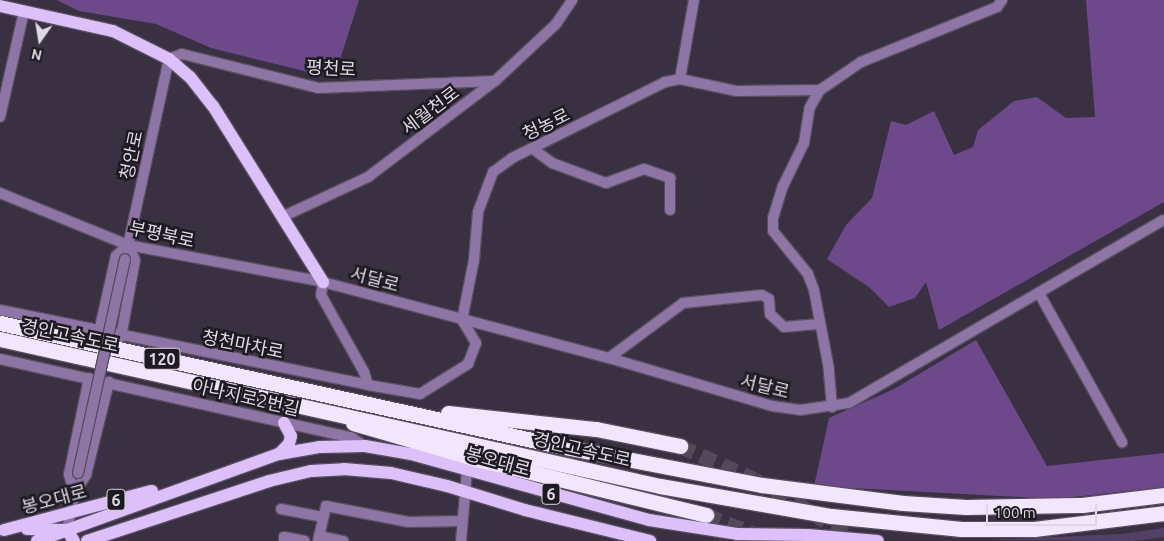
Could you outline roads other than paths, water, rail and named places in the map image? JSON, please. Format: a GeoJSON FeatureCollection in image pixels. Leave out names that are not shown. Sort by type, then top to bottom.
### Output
{"type":"FeatureCollection","features":[{"type":"Feature","properties":{"kind":"highway","name":"경인고속도로"},"geometry":{"type":"LineString","coordinates":[[0,323],[660,486],[890,523],[961,529],[1034,529],[1164,513]]}},
{"type":"Feature","properties":{"kind":"highway","name":"경인고속도로"},"geometry":{"type":"LineString","coordinates":[[0,339],[762,486],[836,496],[912,504],[1023,508],[1164,495]]}},
{"type":"Feature","properties":{"kind":"highway"},"geometry":{"type":"LineString","coordinates":[[323,402],[376,397],[455,414],[596,429],[680,446]]}},
{"type":"Feature","properties":{"kind":"highway"},"geometry":{"type":"LineString","coordinates":[[323,402],[368,430],[706,515]]}},
{"type":"Feature","properties":{"kind":"main road"},"geometry":{"type":"LineString","coordinates":[[0,6],[113,31],[169,59],[190,77],[213,106],[324,282]]}},
{"type":"Feature","properties":{"kind":"main road"},"geometry":{"type":"LineString","coordinates":[[279,454],[289,444],[291,436],[284,423]]}},
{"type":"Feature","properties":{"kind":"main road","name":"봉오대로"},"geometry":{"type":"LineString","coordinates":[[2,530],[228,470],[279,454],[320,447],[366,446],[411,454],[466,471],[649,520],[702,530],[878,541]]}},
{"type":"Feature","properties":{"kind":"main road","name":"6"},"geometry":{"type":"LineString","coordinates":[[87,541],[269,481],[311,471],[344,469],[391,473],[463,490],[525,510],[650,541]]}},
{"type":"Feature","properties":{"kind":"main road","name":"봉오대로"},"geometry":{"type":"LineString","coordinates":[[37,541],[71,536],[228,470]]}},
{"type":"Feature","properties":{"kind":"main road","name":"6"},"geometry":{"type":"LineString","coordinates":[[2,530],[71,536]]}},
{"type":"Feature","properties":{"kind":"street","name":"세월천로"},"geometry":{"type":"LineString","coordinates":[[284,216],[368,177],[495,81],[556,24],[572,0]]}},
{"type":"Feature","properties":{"kind":"street"},"geometry":{"type":"LineString","coordinates":[[694,0],[680,79],[736,91],[820,90]]}},
{"type":"Feature","properties":{"kind":"street"},"geometry":{"type":"LineString","coordinates":[[832,407],[829,369],[808,274],[773,231],[773,218],[783,186],[800,154],[810,107],[820,90],[861,62],[997,7],[1002,0]]}},
{"type":"Feature","properties":{"kind":"street"},"geometry":{"type":"LineString","coordinates":[[0,116],[24,11]]}},
{"type":"Feature","properties":{"kind":"street","name":"평천로"},"geometry":{"type":"LineString","coordinates":[[169,59],[182,54],[318,88],[495,81]]}},
{"type":"Feature","properties":{"kind":"street","name":"청안로"},"geometry":{"type":"LineString","coordinates":[[74,492],[169,59]]}},
{"type":"Feature","properties":{"kind":"street","name":"청농로"},"geometry":{"type":"LineString","coordinates":[[462,320],[474,260],[478,212],[486,184],[503,162],[533,149],[665,82],[680,79]]}},
{"type":"Feature","properties":{"kind":"street"},"geometry":{"type":"LineString","coordinates":[[533,149],[552,163],[606,183],[644,169],[670,178],[670,210]]}},
{"type":"Feature","properties":{"kind":"street","name":"부평북로"},"geometry":{"type":"LineString","coordinates":[[0,193],[128,245],[324,282]]}},
{"type":"Feature","properties":{"kind":"street","name":"서달로"},"geometry":{"type":"LineString","coordinates":[[324,282],[609,358],[772,406],[800,410],[832,407],[849,403],[1164,220]]}},
{"type":"Feature","properties":{"kind":"street"},"geometry":{"type":"LineString","coordinates":[[100,332],[116,256],[128,245],[135,260],[121,337]]}},
{"type":"Feature","properties":{"kind":"street"},"geometry":{"type":"LineString","coordinates":[[324,282],[321,295],[368,385]]}},
{"type":"Feature","properties":{"kind":"street"},"geometry":{"type":"LineString","coordinates":[[1039,293],[1122,442]]}},
{"type":"Feature","properties":{"kind":"street"},"geometry":{"type":"LineString","coordinates":[[609,358],[683,303],[762,295],[769,299],[770,314],[784,327],[820,324]]}},
{"type":"Feature","properties":{"kind":"street","name":"청천마차로"},"geometry":{"type":"LineString","coordinates":[[0,310],[121,337],[420,394],[468,364],[476,343],[462,320]]}},
{"type":"Feature","properties":{"kind":"street"},"geometry":{"type":"LineString","coordinates":[[0,371],[1,359]]}},
{"type":"Feature","properties":{"kind":"street","name":"아나지로2번길"},"geometry":{"type":"LineString","coordinates":[[1,359],[352,438],[366,446]]}},
{"type":"Feature","properties":{"kind":"street"},"geometry":{"type":"LineString","coordinates":[[74,492],[69,474],[89,378]]}},
{"type":"Feature","properties":{"kind":"street"},"geometry":{"type":"LineString","coordinates":[[71,536],[70,512],[74,492],[86,475],[109,382]]}},
{"type":"Feature","properties":{"kind":"street"},"geometry":{"type":"LineString","coordinates":[[461,541],[463,490],[466,471]]}},
{"type":"Feature","properties":{"kind":"street"},"geometry":{"type":"LineString","coordinates":[[343,541],[319,539],[326,506],[408,522],[462,520]]}},
{"type":"Feature","properties":{"kind":"street"},"geometry":{"type":"LineString","coordinates":[[281,509],[323,517]]}},
{"type":"Feature","properties":{"kind":"street"},"geometry":{"type":"LineString","coordinates":[[284,541],[284,537],[305,541]]}},
{"type":"Feature","properties":{"kind":"tunnel"},"geometry":{"type":"LineString","coordinates":[[680,446],[754,479],[813,513],[855,541]]}},
{"type":"Feature","properties":{"kind":"tunnel"},"geometry":{"type":"LineString","coordinates":[[706,515],[773,541]]}}]}
